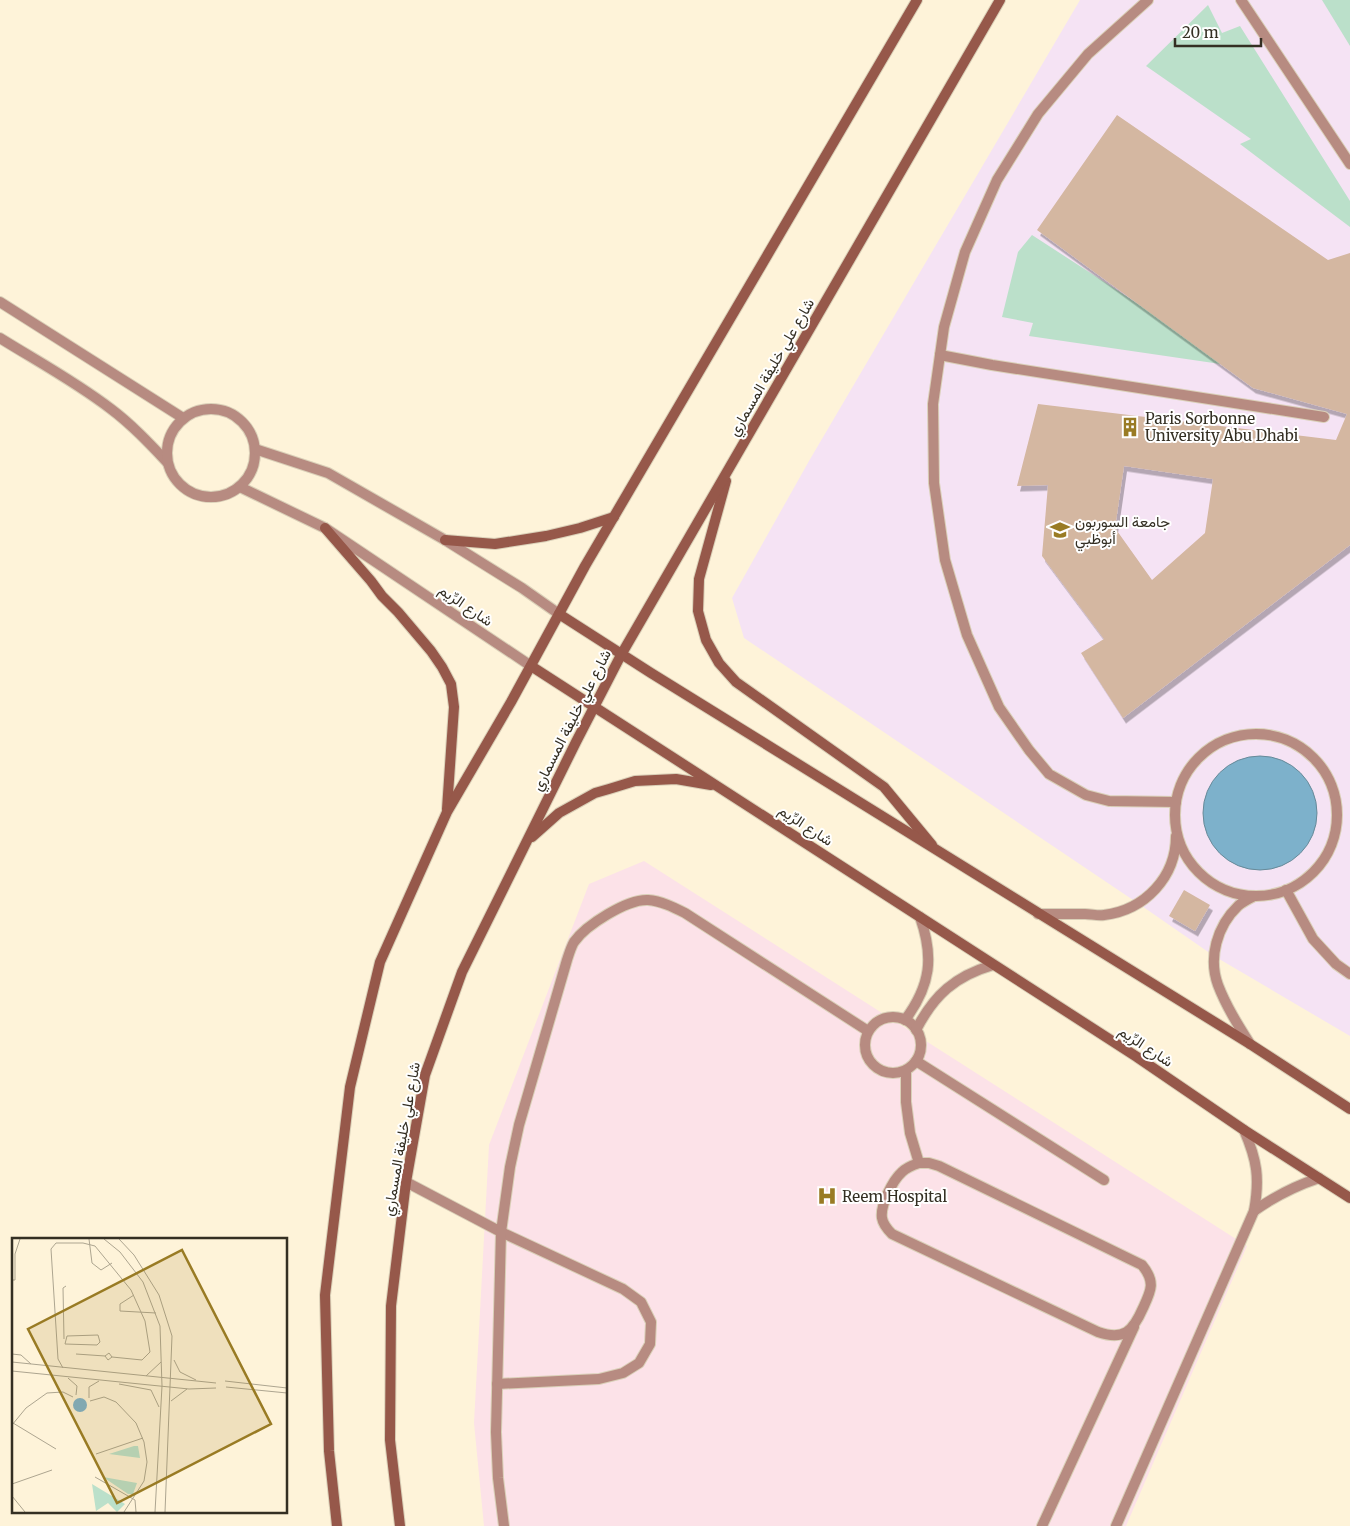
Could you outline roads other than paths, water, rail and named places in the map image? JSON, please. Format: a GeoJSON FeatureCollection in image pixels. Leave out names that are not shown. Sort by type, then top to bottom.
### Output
{"type":"FeatureCollection","features":[{"type":"Feature","properties":{"kind":"street"},"geometry":{"type":"LineString","coordinates":[[337,1526],[329,1451],[325,1295],[350,1087],[380,962],[447,812],[585,566],[917,0]]}},
{"type":"Feature","properties":{"kind":"street","name":"شارع علي خليفة المسماري"},"geometry":{"type":"LineString","coordinates":[[400,1526],[390,1440],[391,1306],[406,1182],[425,1075],[462,972],[621,655],[1000,0]]}},
{"type":"Feature","properties":{"kind":"street"},"geometry":{"type":"LineString","coordinates":[[1148,0],[1088,54],[1038,114],[997,180],[965,252],[944,327],[940,355],[934,404],[934,483],[945,560],[967,635],[1000,707],[1029,750],[1049,774],[1086,795],[1109,801],[1176,802]]}},
{"type":"Feature","properties":{"kind":"street"},"geometry":{"type":"LineString","coordinates":[[1240,0],[1350,164]]}},
{"type":"Feature","properties":{"kind":"street"},"geometry":{"type":"LineString","coordinates":[[0,302],[183,418]]}},
{"type":"Feature","properties":{"kind":"street"},"geometry":{"type":"LineString","coordinates":[[0,338],[111,409],[167,462]]}},
{"type":"Feature","properties":{"kind":"street"},"geometry":{"type":"LineString","coordinates":[[940,355],[992,365],[1324,417]]}},
{"type":"Feature","properties":{"kind":"street"},"geometry":{"type":"LineString","coordinates":[[213,408],[228,412],[242,421],[251,434],[255,449],[254,464],[249,476],[240,487],[227,495],[212,498],[196,495],[182,488],[172,476],[166,452],[167,442],[176,425],[183,418],[197,410],[213,408]]}},
{"type":"Feature","properties":{"kind":"street"},"geometry":{"type":"LineString","coordinates":[[255,449],[328,473],[445,540],[522,588],[621,655],[1250,1044],[1350,1109]]}},
{"type":"Feature","properties":{"kind":"street"},"geometry":{"type":"LineString","coordinates":[[730,467],[699,579],[698,611],[706,640],[719,663],[736,682],[884,787],[940,853]]}},
{"type":"Feature","properties":{"kind":"street","name":"شارع الرِّيم"},"geometry":{"type":"LineString","coordinates":[[240,487],[325,528],[530,666],[1137,1057],[1244,1130],[1350,1198]]}},
{"type":"Feature","properties":{"kind":"street"},"geometry":{"type":"LineString","coordinates":[[445,540],[495,544],[546,536],[614,517]]}},
{"type":"Feature","properties":{"kind":"street"},"geometry":{"type":"LineString","coordinates":[[325,528],[431,651],[442,666],[451,684],[454,707],[447,812]]}},
{"type":"Feature","properties":{"kind":"street"},"geometry":{"type":"LineString","coordinates":[[1038,914],[1104,916],[1139,904],[1157,889],[1169,870],[1176,848],[1176,802],[1182,783],[1192,766],[1205,752],[1222,741],[1241,736],[1261,734],[1281,738],[1299,746],[1314,759],[1326,775],[1334,793],[1338,812],[1336,832],[1329,851],[1318,868],[1304,881],[1286,890],[1254,896],[1238,905],[1226,920],[1217,937],[1214,956],[1218,984],[1250,1044]]}},
{"type":"Feature","properties":{"kind":"street"},"geometry":{"type":"LineString","coordinates":[[528,841],[559,813],[595,793],[610,788],[635,781],[676,779],[718,786]]}},
{"type":"Feature","properties":{"kind":"street"},"geometry":{"type":"LineString","coordinates":[[1176,825],[1180,843],[1189,860],[1202,875],[1218,886],[1235,893],[1254,896]]}},
{"type":"Feature","properties":{"kind":"street"},"geometry":{"type":"LineString","coordinates":[[1286,890],[1313,939],[1336,964],[1350,974]]}},
{"type":"Feature","properties":{"kind":"street"},"geometry":{"type":"LineString","coordinates":[[504,1526],[498,1478],[496,1432],[501,1232],[510,1167],[519,1125],[567,960],[574,943],[586,929],[628,904],[646,900],[668,904],[685,913],[868,1031]]}},
{"type":"Feature","properties":{"kind":"street"},"geometry":{"type":"LineString","coordinates":[[905,1020],[915,1007],[926,979],[929,958],[927,937],[920,917]]}},
{"type":"Feature","properties":{"kind":"street"},"geometry":{"type":"LineString","coordinates":[[916,1030],[933,1002],[944,990],[975,970],[993,965]]}},
{"type":"Feature","properties":{"kind":"street"},"geometry":{"type":"LineString","coordinates":[[895,1017],[905,1020],[916,1030],[920,1040],[921,1051],[912,1067],[906,1071],[895,1074],[885,1073],[868,1061],[864,1051],[864,1041],[868,1031],[875,1023],[884,1018],[895,1017]]}},
{"type":"Feature","properties":{"kind":"street"},"geometry":{"type":"LineString","coordinates":[[916,1061],[1104,1180]]}},
{"type":"Feature","properties":{"kind":"street"},"geometry":{"type":"LineString","coordinates":[[906,1071],[906,1102],[910,1133],[919,1163]]}},
{"type":"Feature","properties":{"kind":"street"},"geometry":{"type":"LineString","coordinates":[[1116,1526],[1254,1211],[1258,1191],[1257,1170],[1253,1149],[1244,1130]]}},
{"type":"Feature","properties":{"kind":"street"},"geometry":{"type":"LineString","coordinates":[[1042,1526],[1136,1324],[1151,1288],[1151,1280],[1142,1265],[939,1166],[919,1163],[909,1166],[895,1180],[882,1209],[882,1219],[892,1234],[1098,1332],[1118,1335],[1128,1331],[1136,1324]]}},
{"type":"Feature","properties":{"kind":"street"},"geometry":{"type":"LineString","coordinates":[[1254,1211],[1270,1199],[1294,1187],[1319,1178]]}},
{"type":"Feature","properties":{"kind":"street"},"geometry":{"type":"LineString","coordinates":[[406,1182],[501,1232],[623,1289],[641,1302],[651,1322],[650,1344],[639,1363],[623,1373],[599,1379],[497,1384]]}},
{"type":"Feature","properties":{"kind":"water"},"geometry":{"type":"Polygon","coordinates":[[[1260,756],[1282,761],[1300,773],[1312,791],[1317,813],[1312,835],[1300,853],[1282,865],[1260,870],[1238,865],[1220,853],[1208,835],[1203,813],[1208,791],[1220,773],[1238,761],[1260,756]]]}},
{"type":"Feature","properties":{"kind":"place","name":"Paris Sorbonne University Abu Dhabi"},"geometry":{"type":"Point","coordinates":[1130,427]}},
{"type":"Feature","properties":{"kind":"place","name":"جامعة السوربون أبوظبي"},"geometry":{"type":"Point","coordinates":[1060,530]}},
{"type":"Feature","properties":{"kind":"place","name":"Reem Hospital"},"geometry":{"type":"Point","coordinates":[827,1196]}}]}
